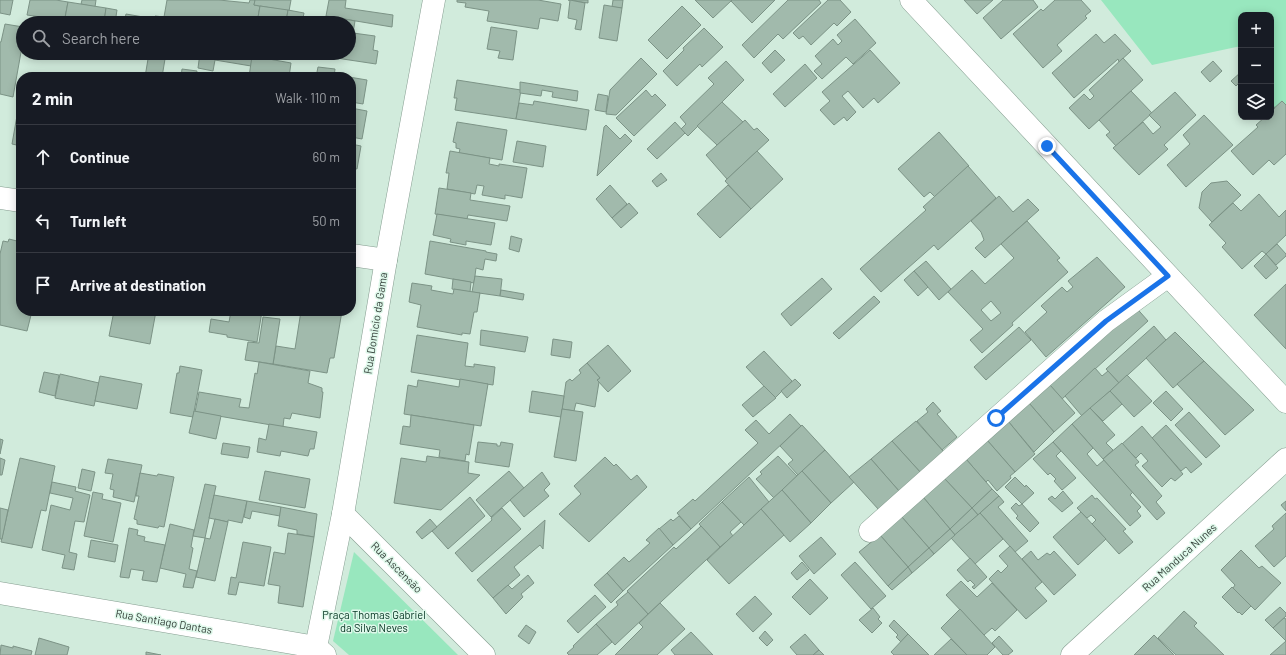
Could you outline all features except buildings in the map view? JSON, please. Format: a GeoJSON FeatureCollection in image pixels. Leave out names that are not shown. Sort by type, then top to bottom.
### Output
{"type":"FeatureCollection","features":[{"type":"Feature","properties":{"kind":"street","name":"Rua Domicio da Gama"},"geometry":{"type":"LineString","coordinates":[[321,651],[386,260],[434,0]]}},
{"type":"Feature","properties":{"kind":"street"},"geometry":{"type":"LineString","coordinates":[[911,0],[1286,402]]}},
{"type":"Feature","properties":{"kind":"street"},"geometry":{"type":"LineString","coordinates":[[0,198],[16,200]]}},
{"type":"Feature","properties":{"kind":"street"},"geometry":{"type":"LineString","coordinates":[[356,256],[386,260]]}},
{"type":"Feature","properties":{"kind":"street"},"geometry":{"type":"LineString","coordinates":[[870,531],[1106,321],[1168,276]]}},
{"type":"Feature","properties":{"kind":"street","name":"Rua Manduca Nunes"},"geometry":{"type":"LineString","coordinates":[[1072,655],[1286,459]]}},
{"type":"Feature","properties":{"kind":"street","name":"Rua Ascensão"},"geometry":{"type":"LineString","coordinates":[[343,514],[484,655]]}},
{"type":"Feature","properties":{"kind":"street","name":"Rua Santiago Dantas"},"geometry":{"type":"LineString","coordinates":[[0,593],[321,651]]}},
{"type":"Feature","properties":{"kind":"green space"},"geometry":{"type":"Polygon","coordinates":[[[1101,0],[1286,0],[1286,142],[1273,120],[1274,12],[1238,12],[1238,47],[1152,65],[1101,0]]]}},
{"type":"Feature","properties":{"kind":"green space","name":"Praça Thomas Gabriel da Silva Neves"},"geometry":{"type":"Polygon","coordinates":[[[354,552],[458,655],[349,655],[333,641],[354,552]]]}},
{"type":"Feature","properties":{"kind":"route"},"geometry":{"type":"LineString","coordinates":[[996,418],[1106,321],[1168,276],[1047,146]]}}]}
